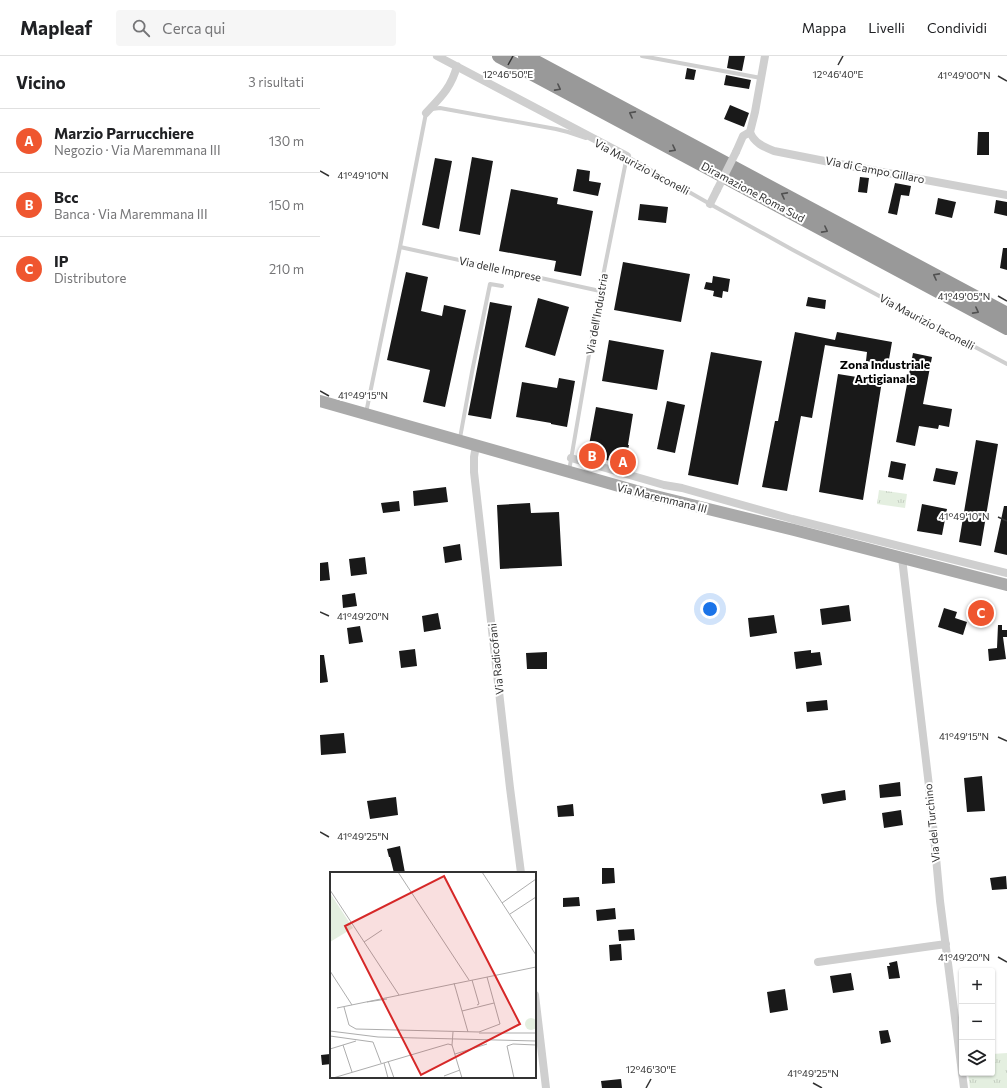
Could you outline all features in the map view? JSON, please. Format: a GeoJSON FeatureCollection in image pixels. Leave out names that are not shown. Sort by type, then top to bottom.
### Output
{"type":"FeatureCollection","features":[{"type":"Feature","properties":{"kind":"highway","name":"Diramazione Roma Sud"},"geometry":{"type":"LineString","coordinates":[[499,56],[1007,328]]}},
{"type":"Feature","properties":{"kind":"highway","name":"Diramazione Roma Sud"},"geometry":{"type":"LineString","coordinates":[[525,56],[1007,314]]}},
{"type":"Feature","properties":{"kind":"main road","name":"Via Maremmana III"},"geometry":{"type":"LineString","coordinates":[[320,401],[647,494],[1007,584]]}},
{"type":"Feature","properties":{"kind":"street"},"geometry":{"type":"LineString","coordinates":[[437,56],[627,156]]}},
{"type":"Feature","properties":{"kind":"street"},"geometry":{"type":"LineString","coordinates":[[710,204],[743,136],[750,132],[765,56]]}},
{"type":"Feature","properties":{"kind":"street"},"geometry":{"type":"LineString","coordinates":[[426,113],[451,84],[457,66]]}},
{"type":"Feature","properties":{"kind":"street","name":"Via di Campo Gillaro"},"geometry":{"type":"LineString","coordinates":[[750,132],[757,142],[774,151],[1007,195]]}},
{"type":"Feature","properties":{"kind":"street","name":"Via Radicofani"},"geometry":{"type":"LineString","coordinates":[[476,446],[474,463],[475,480],[521,872]]}},
{"type":"Feature","properties":{"kind":"street"},"geometry":{"type":"LineString","coordinates":[[571,458],[664,485],[682,488],[792,519],[1007,573]]}},
{"type":"Feature","properties":{"kind":"street","name":"Via del Turchino"},"geometry":{"type":"LineString","coordinates":[[902,558],[964,1088]]}},
{"type":"Feature","properties":{"kind":"street"},"geometry":{"type":"LineString","coordinates":[[818,962],[946,944]]}},
{"type":"Feature","properties":{"kind":"street"},"geometry":{"type":"LineString","coordinates":[[536,1003],[546,1088]]}},
{"type":"Feature","properties":{"kind":"lane"},"geometry":{"type":"LineString","coordinates":[[642,56],[761,78]]}},
{"type":"Feature","properties":{"kind":"lane","name":"Via Maurizio Iaconelli"},"geometry":{"type":"LineString","coordinates":[[426,113],[432,109],[440,108],[556,129],[596,142],[627,156],[793,250],[1007,364]]}},
{"type":"Feature","properties":{"kind":"lane"},"geometry":{"type":"LineString","coordinates":[[366,413],[426,113]]}},
{"type":"Feature","properties":{"kind":"lane","name":"Via dell'Industria"},"geometry":{"type":"LineString","coordinates":[[568,472],[600,291],[627,156]]}},
{"type":"Feature","properties":{"kind":"lane","name":"Via delle Imprese"},"geometry":{"type":"LineString","coordinates":[[400,248],[600,291]]}},
{"type":"Feature","properties":{"kind":"lane"},"geometry":{"type":"LineString","coordinates":[[460,441],[490,284],[502,286]]}},
{"type":"Feature","properties":{"kind":"green space"},"geometry":{"type":"Polygon","coordinates":[[[879,490],[907,494],[905,508],[877,504],[879,490]]]}},
{"type":"Feature","properties":{"kind":"green space"},"geometry":{"type":"Polygon","coordinates":[[[1007,1053],[1007,1088],[970,1088],[968,1076],[995,1076],[995,1054],[1007,1053]]]}},
{"type":"Feature","properties":{"kind":"building"},"geometry":{"type":"Polygon","coordinates":[[[729,56],[745,56],[742,71],[727,68],[729,56]]]}},
{"type":"Feature","properties":{"kind":"building"},"geometry":{"type":"Polygon","coordinates":[[[687,68],[696,70],[694,80],[685,79],[687,68]]]}},
{"type":"Feature","properties":{"kind":"building"},"geometry":{"type":"Polygon","coordinates":[[[726,75],[751,80],[749,89],[724,85],[726,75]]]}},
{"type":"Feature","properties":{"kind":"building"},"geometry":{"type":"Polygon","coordinates":[[[730,105],[749,113],[744,127],[724,119],[730,105]]]}},
{"type":"Feature","properties":{"kind":"building"},"geometry":{"type":"Polygon","coordinates":[[[978,132],[989,132],[989,155],[977,155],[978,132]]]}},
{"type":"Feature","properties":{"kind":"building"},"geometry":{"type":"Polygon","coordinates":[[[472,157],[493,161],[480,235],[459,231],[472,157]]]}},
{"type":"Feature","properties":{"kind":"building"},"geometry":{"type":"Polygon","coordinates":[[[435,158],[452,161],[439,229],[422,225],[435,158]]]}},
{"type":"Feature","properties":{"kind":"building"},"geometry":{"type":"Polygon","coordinates":[[[577,169],[590,171],[589,181],[601,183],[598,196],[573,191],[577,169]]]}},
{"type":"Feature","properties":{"kind":"building"},"geometry":{"type":"Polygon","coordinates":[[[860,177],[869,178],[867,193],[858,192],[860,177]]]}},
{"type":"Feature","properties":{"kind":"building"},"geometry":{"type":"Polygon","coordinates":[[[895,183],[911,186],[909,196],[901,195],[897,215],[888,213],[895,183]]]}},
{"type":"Feature","properties":{"kind":"building"},"geometry":{"type":"Polygon","coordinates":[[[511,189],[558,198],[557,204],[593,211],[581,276],[554,271],[556,261],[499,251],[511,189]]]}},
{"type":"Feature","properties":{"kind":"building"},"geometry":{"type":"Polygon","coordinates":[[[938,198],[956,202],[952,218],[935,214],[938,198]]]}},
{"type":"Feature","properties":{"kind":"building"},"geometry":{"type":"Polygon","coordinates":[[[996,200],[1007,202],[1007,216],[994,213],[996,200]]]}},
{"type":"Feature","properties":{"kind":"building"},"geometry":{"type":"Polygon","coordinates":[[[640,204],[668,207],[666,223],[638,220],[640,204]]]}},
{"type":"Feature","properties":{"kind":"building"},"geometry":{"type":"Polygon","coordinates":[[[1003,248],[1007,248],[1007,270],[1000,268],[1003,248]]]}},
{"type":"Feature","properties":{"kind":"building"},"geometry":{"type":"Polygon","coordinates":[[[623,262],[690,274],[681,322],[614,310],[623,262]]]}},
{"type":"Feature","properties":{"kind":"building"},"geometry":{"type":"Polygon","coordinates":[[[406,272],[428,277],[421,311],[442,316],[444,305],[466,310],[445,407],[423,402],[430,370],[387,360],[406,272]]]}},
{"type":"Feature","properties":{"kind":"building"},"geometry":{"type":"Polygon","coordinates":[[[713,276],[730,279],[728,292],[723,291],[722,298],[713,296],[714,291],[704,289],[706,282],[712,283],[713,276]]]}},
{"type":"Feature","properties":{"kind":"building"},"geometry":{"type":"Polygon","coordinates":[[[808,297],[826,300],[825,309],[806,306],[808,297]]]}},
{"type":"Feature","properties":{"kind":"building"},"geometry":{"type":"Polygon","coordinates":[[[538,298],[569,307],[555,356],[525,347],[538,298]]]}},
{"type":"Feature","properties":{"kind":"building"},"geometry":{"type":"Polygon","coordinates":[[[490,302],[512,306],[491,419],[468,415],[490,302]]]}},
{"type":"Feature","properties":{"kind":"building"},"geometry":{"type":"Polygon","coordinates":[[[795,332],[835,340],[837,332],[892,342],[888,365],[866,361],[867,352],[825,345],[812,418],[801,416],[787,491],[762,487],[775,421],[778,421],[795,332]]]}},
{"type":"Feature","properties":{"kind":"building"},"geometry":{"type":"Polygon","coordinates":[[[609,340],[664,350],[657,390],[602,381],[609,340]]]}},
{"type":"Feature","properties":{"kind":"building"},"geometry":{"type":"Polygon","coordinates":[[[711,352],[762,361],[738,485],[688,475],[711,352]]]}},
{"type":"Feature","properties":{"kind":"building"},"geometry":{"type":"Polygon","coordinates":[[[913,353],[932,357],[923,404],[952,409],[949,427],[939,425],[938,429],[919,426],[915,446],[896,442],[913,353]]]}},
{"type":"Feature","properties":{"kind":"building"},"geometry":{"type":"Polygon","coordinates":[[[838,374],[882,381],[863,500],[819,492],[838,374]]]}},
{"type":"Feature","properties":{"kind":"building"},"geometry":{"type":"Polygon","coordinates":[[[559,378],[575,381],[567,427],[516,417],[522,382],[557,388],[559,378]]]}},
{"type":"Feature","properties":{"kind":"building"},"geometry":{"type":"Polygon","coordinates":[[[667,401],[685,405],[675,453],[657,449],[667,401]]]}},
{"type":"Feature","properties":{"kind":"building"},"geometry":{"type":"Polygon","coordinates":[[[596,407],[633,414],[625,464],[587,456],[596,407]]]}},
{"type":"Feature","properties":{"kind":"building"},"geometry":{"type":"Polygon","coordinates":[[[976,440],[998,444],[981,546],[959,542],[976,440]]]}},
{"type":"Feature","properties":{"kind":"building"},"geometry":{"type":"Polygon","coordinates":[[[891,461],[906,464],[903,480],[888,477],[891,461]]]}},
{"type":"Feature","properties":{"kind":"building"},"geometry":{"type":"Polygon","coordinates":[[[936,468],[958,472],[955,485],[933,481],[936,468]]]}},
{"type":"Feature","properties":{"kind":"building"},"geometry":{"type":"Polygon","coordinates":[[[446,487],[448,502],[414,506],[413,491],[446,487]]]}},
{"type":"Feature","properties":{"kind":"building"},"geometry":{"type":"Polygon","coordinates":[[[399,501],[400,511],[383,513],[381,503],[399,501]]]}},
{"type":"Feature","properties":{"kind":"building"},"geometry":{"type":"Polygon","coordinates":[[[530,503],[531,513],[559,512],[562,566],[500,569],[497,505],[530,503]]]}},
{"type":"Feature","properties":{"kind":"building"},"geometry":{"type":"Polygon","coordinates":[[[922,504],[947,509],[942,535],[917,531],[922,504]]]}},
{"type":"Feature","properties":{"kind":"building"},"geometry":{"type":"Polygon","coordinates":[[[1004,506],[1007,506],[1007,555],[994,552],[1004,506]]]}},
{"type":"Feature","properties":{"kind":"building"},"geometry":{"type":"Polygon","coordinates":[[[460,544],[462,560],[445,563],[443,547],[460,544]]]}},
{"type":"Feature","properties":{"kind":"building"},"geometry":{"type":"Polygon","coordinates":[[[365,557],[367,574],[351,576],[349,559],[365,557]]]}},
{"type":"Feature","properties":{"kind":"building"},"geometry":{"type":"Polygon","coordinates":[[[328,562],[330,580],[320,581],[320,563],[328,562]]]}},
{"type":"Feature","properties":{"kind":"building"},"geometry":{"type":"Polygon","coordinates":[[[355,593],[357,606],[343,608],[342,595],[355,593]]]}},
{"type":"Feature","properties":{"kind":"building"},"geometry":{"type":"Polygon","coordinates":[[[977,599],[992,604],[985,626],[970,622],[977,599]]]}},
{"type":"Feature","properties":{"kind":"building"},"geometry":{"type":"Polygon","coordinates":[[[849,605],[851,621],[822,625],[820,609],[849,605]]]}},
{"type":"Feature","properties":{"kind":"building"},"geometry":{"type":"Polygon","coordinates":[[[944,608],[957,612],[955,618],[967,622],[963,635],[938,627],[944,608]]]}},
{"type":"Feature","properties":{"kind":"building"},"geometry":{"type":"Polygon","coordinates":[[[438,613],[441,629],[424,632],[422,616],[438,613]]]}},
{"type":"Feature","properties":{"kind":"building"},"geometry":{"type":"Polygon","coordinates":[[[774,615],[777,633],[750,637],[748,618],[774,615]]]}},
{"type":"Feature","properties":{"kind":"building"},"geometry":{"type":"Polygon","coordinates":[[[998,625],[1002,625],[1002,630],[1007,630],[1007,637],[1003,637],[1006,659],[989,661],[988,649],[997,648],[998,625]]]}},
{"type":"Feature","properties":{"kind":"building"},"geometry":{"type":"Polygon","coordinates":[[[360,626],[363,642],[349,644],[347,628],[360,626]]]}},
{"type":"Feature","properties":{"kind":"building"},"geometry":{"type":"Polygon","coordinates":[[[415,649],[417,666],[401,668],[399,651],[415,649]]]}},
{"type":"Feature","properties":{"kind":"building"},"geometry":{"type":"Polygon","coordinates":[[[811,650],[811,653],[820,652],[822,665],[796,669],[794,652],[811,650]]]}},
{"type":"Feature","properties":{"kind":"building"},"geometry":{"type":"Polygon","coordinates":[[[547,652],[547,669],[527,669],[526,653],[547,652]]]}},
{"type":"Feature","properties":{"kind":"building"},"geometry":{"type":"Polygon","coordinates":[[[320,655],[324,655],[328,682],[320,683],[320,655]]]}},
{"type":"Feature","properties":{"kind":"building"},"geometry":{"type":"Polygon","coordinates":[[[827,700],[828,710],[807,712],[806,702],[827,700]]]}},
{"type":"Feature","properties":{"kind":"building"},"geometry":{"type":"Polygon","coordinates":[[[344,733],[346,753],[321,755],[320,735],[344,733]]]}},
{"type":"Feature","properties":{"kind":"building"},"geometry":{"type":"Polygon","coordinates":[[[982,776],[985,811],[967,812],[964,778],[982,776]]]}},
{"type":"Feature","properties":{"kind":"building"},"geometry":{"type":"Polygon","coordinates":[[[900,782],[901,796],[880,798],[879,785],[900,782]]]}},
{"type":"Feature","properties":{"kind":"building"},"geometry":{"type":"Polygon","coordinates":[[[845,790],[846,800],[823,804],[821,794],[845,790]]]}},
{"type":"Feature","properties":{"kind":"building"},"geometry":{"type":"Polygon","coordinates":[[[396,797],[398,815],[370,819],[367,801],[396,797]]]}},
{"type":"Feature","properties":{"kind":"building"},"geometry":{"type":"Polygon","coordinates":[[[573,804],[574,816],[558,817],[557,806],[573,804]]]}},
{"type":"Feature","properties":{"kind":"building"},"geometry":{"type":"Polygon","coordinates":[[[901,810],[903,825],[884,828],[882,813],[901,810]]]}},
{"type":"Feature","properties":{"kind":"building"},"geometry":{"type":"Polygon","coordinates":[[[400,846],[405,872],[394,872],[387,849],[400,846]]]}},
{"type":"Feature","properties":{"kind":"building"},"geometry":{"type":"Polygon","coordinates":[[[602,868],[614,868],[615,883],[602,884],[602,868]]]}},
{"type":"Feature","properties":{"kind":"building"},"geometry":{"type":"Polygon","coordinates":[[[1006,876],[1007,889],[992,890],[990,878],[1006,876]]]}},
{"type":"Feature","properties":{"kind":"building"},"geometry":{"type":"Polygon","coordinates":[[[579,897],[580,906],[563,907],[563,898],[579,897]]]}},
{"type":"Feature","properties":{"kind":"building"},"geometry":{"type":"Polygon","coordinates":[[[615,908],[616,919],[597,921],[596,910],[615,908]]]}},
{"type":"Feature","properties":{"kind":"building"},"geometry":{"type":"Polygon","coordinates":[[[634,929],[635,940],[619,941],[618,930],[634,929]]]}},
{"type":"Feature","properties":{"kind":"building"},"geometry":{"type":"Polygon","coordinates":[[[621,944],[622,960],[610,961],[609,945],[621,944]]]}},
{"type":"Feature","properties":{"kind":"building"},"geometry":{"type":"Polygon","coordinates":[[[897,961],[900,978],[889,979],[887,966],[890,966],[889,963],[897,961]]]}},
{"type":"Feature","properties":{"kind":"building"},"geometry":{"type":"Polygon","coordinates":[[[851,973],[854,990],[833,993],[830,976],[851,973]]]}},
{"type":"Feature","properties":{"kind":"building"},"geometry":{"type":"Polygon","coordinates":[[[785,989],[788,1010],[770,1013],[767,992],[785,989]]]}},
{"type":"Feature","properties":{"kind":"building"},"geometry":{"type":"Polygon","coordinates":[[[888,1030],[891,1042],[881,1044],[879,1031],[888,1030]]]}},
{"type":"Feature","properties":{"kind":"building"},"geometry":{"type":"Polygon","coordinates":[[[330,1054],[330,1064],[322,1065],[321,1055],[330,1054]]]}},
{"type":"Feature","properties":{"kind":"building"},"geometry":{"type":"Polygon","coordinates":[[[621,1079],[622,1088],[602,1088],[601,1081],[621,1079]]]}},
{"type":"Feature","properties":{"kind":"place","name":"Bcc"},"geometry":{"type":"Point","coordinates":[592,456]}},
{"type":"Feature","properties":{"kind":"place","name":"Marzio Parrucchiere"},"geometry":{"type":"Point","coordinates":[623,462]}},
{"type":"Feature","properties":{"kind":"place","name":"IP"},"geometry":{"type":"Point","coordinates":[981,613]}},
{"type":"Feature","properties":{"kind":"district","name":"Zona Industriale Artigianale"},"geometry":{"type":"Point","coordinates":[885,372]}}]}
